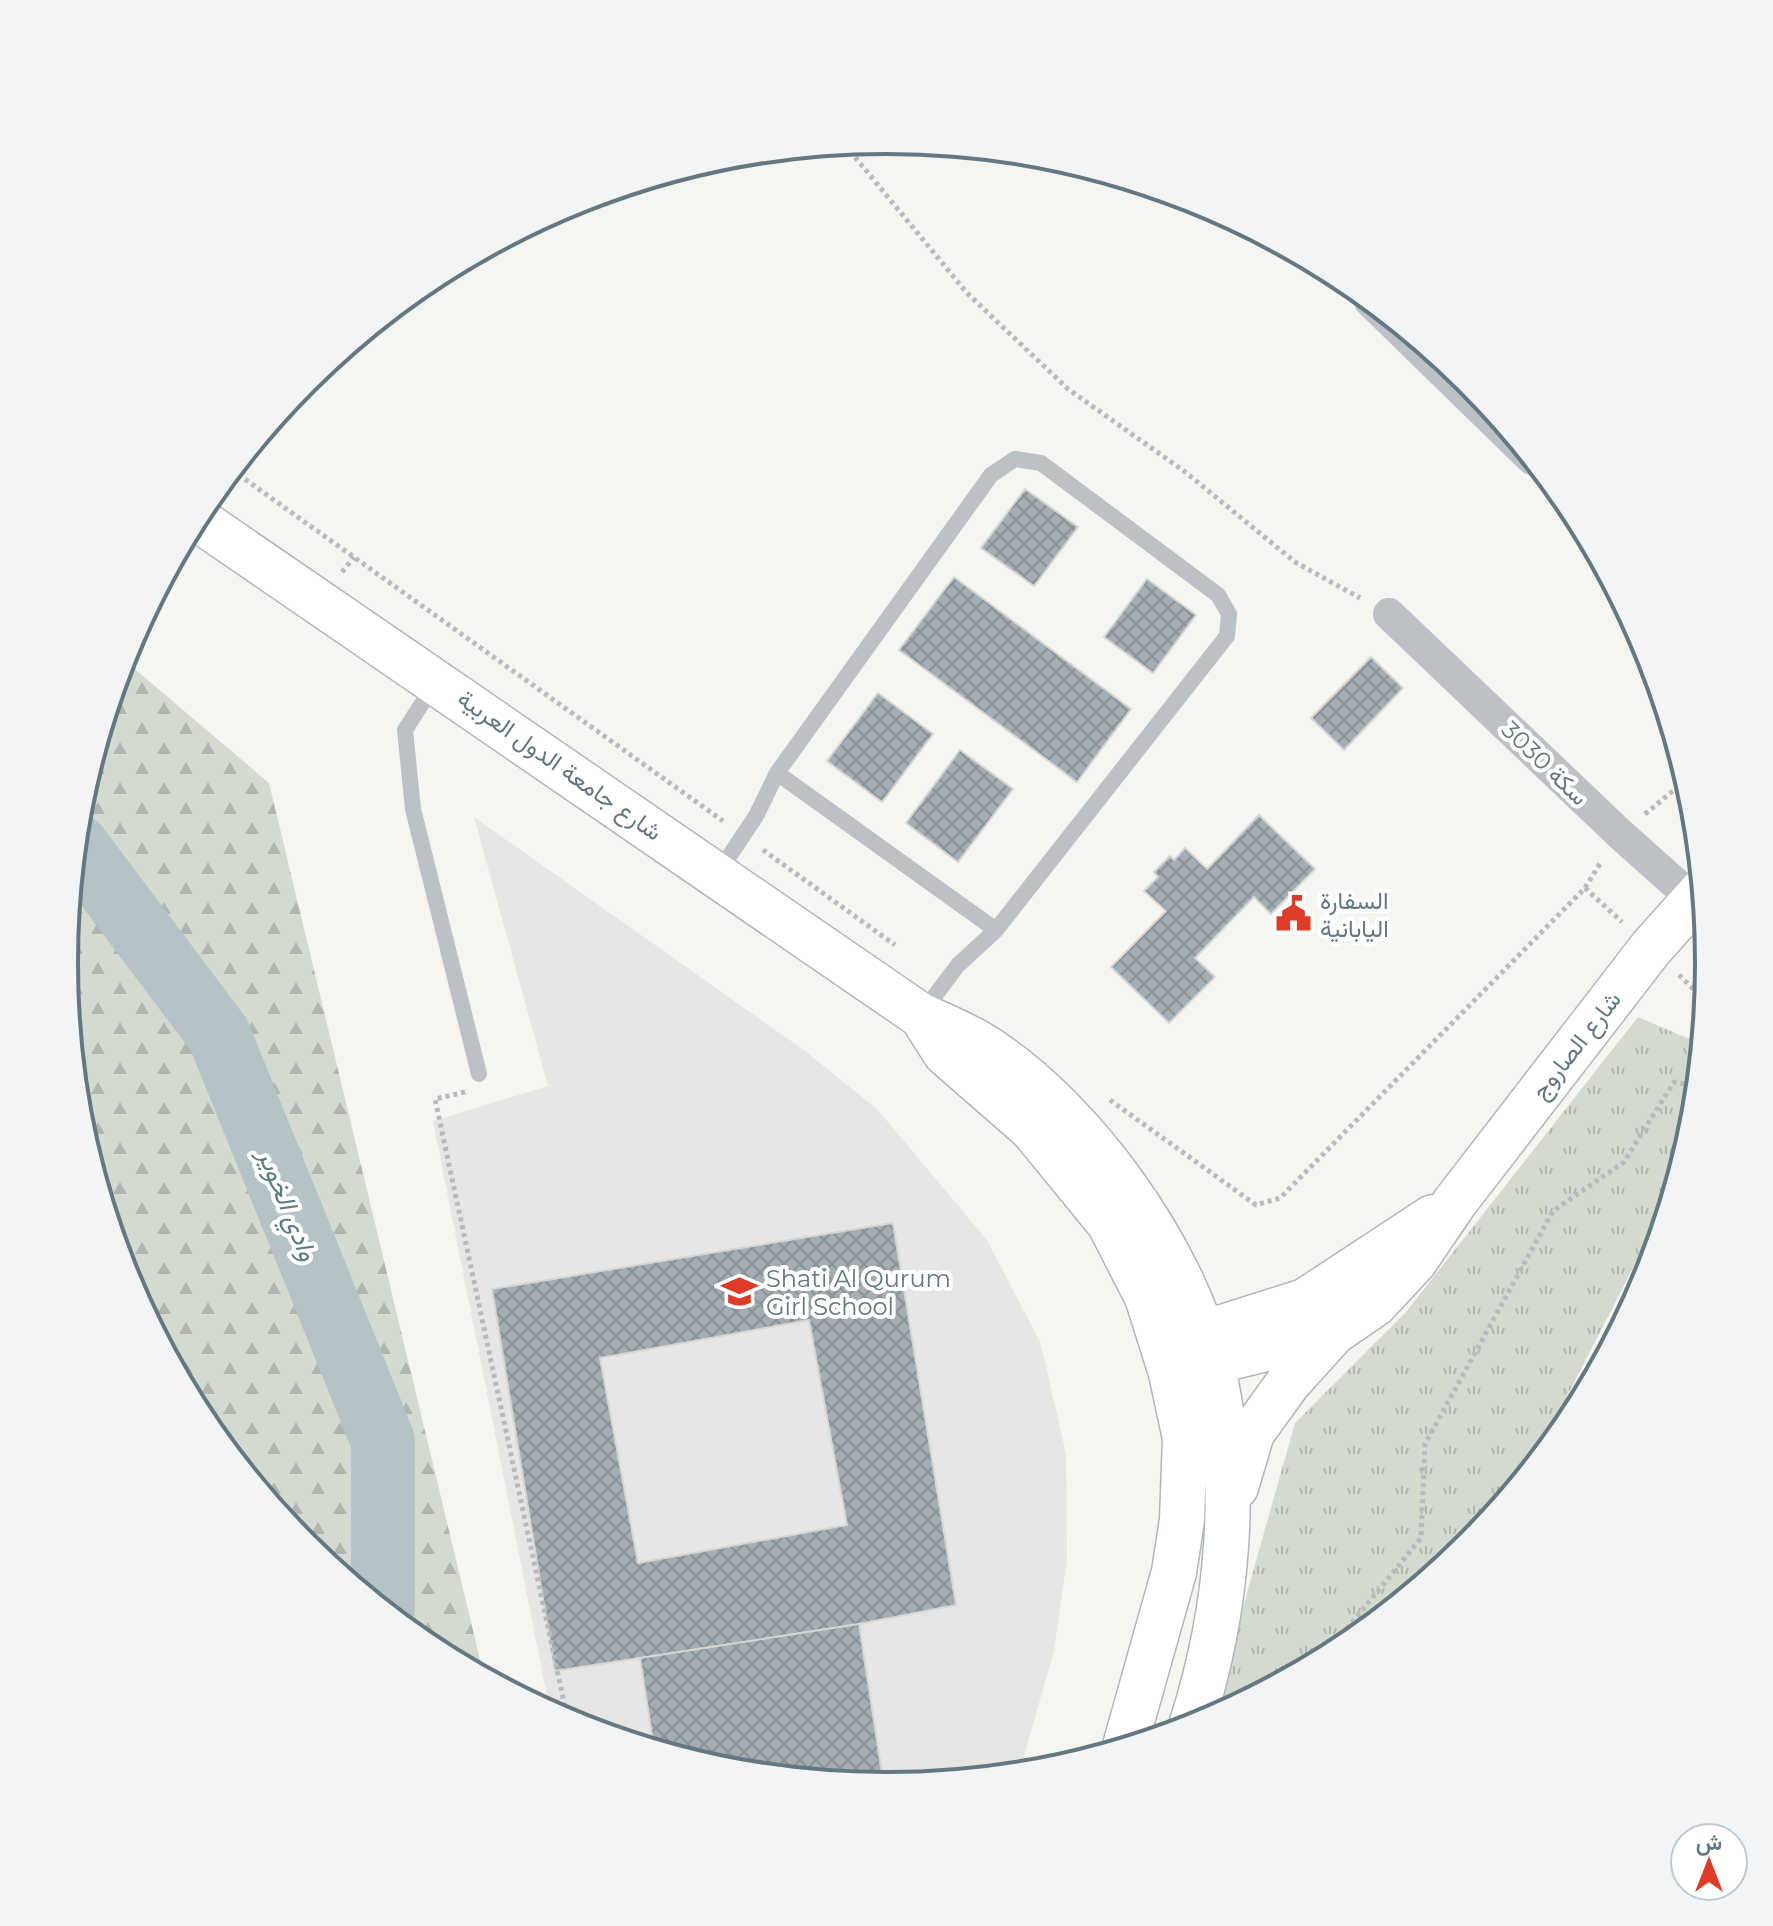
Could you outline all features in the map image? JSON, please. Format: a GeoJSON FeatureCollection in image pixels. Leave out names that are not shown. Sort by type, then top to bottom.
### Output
{"type":"FeatureCollection","features":[{"type":"Feature","properties":{"kind":"main road","name":"شارع جامعة الدول العربية"},"geometry":{"type":"LineString","coordinates":[[207,525],[718,874],[933,999],[1063,1110],[1116,1172],[1152,1230],[1187,1354],[1223,1438],[1228,1516],[1221,1609],[1195,1710]]}},
{"type":"Feature","properties":{"kind":"main road","name":"شارع الصاروج"},"geometry":{"type":"LineString","coordinates":[[1187,1354],[1334,1332],[1375,1304],[1415,1261],[1455,1202],[1651,948],[1693,907]]}},
{"type":"Feature","properties":{"kind":"main road","name":"شارع الصاروج"},"geometry":{"type":"LineString","coordinates":[[1187,1354],[1305,1301],[1455,1202]]}},
{"type":"Feature","properties":{"kind":"main road"},"geometry":{"type":"LineString","coordinates":[[1228,1516],[1252,1433],[1288,1383],[1334,1332]]}},
{"type":"Feature","properties":{"kind":"main road","name":"شارع جامعة الدول العربية"},"geometry":{"type":"LineString","coordinates":[[1128,1734],[1174,1572],[1182,1520],[1187,1354]]}},
{"type":"Feature","properties":{"kind":"street","name":"سكة 3030"},"geometry":{"type":"LineString","coordinates":[[1389,614],[1620,834],[1691,893]]}},
{"type":"Feature","properties":{"kind":"lane"},"geometry":{"type":"LineString","coordinates":[[718,874],[777,773],[991,475],[1015,459],[1041,463],[1218,595],[1229,614],[1227,636],[996,930],[933,999]]}},
{"type":"Feature","properties":{"kind":"lane"},"geometry":{"type":"LineString","coordinates":[[437,680],[405,730],[413,809],[479,1074]]}},
{"type":"Feature","properties":{"kind":"lane"},"geometry":{"type":"LineString","coordinates":[[777,773],[996,930]]}},
{"type":"Feature","properties":{"kind":"path"},"geometry":{"type":"LineString","coordinates":[[853,155],[967,293],[1068,389],[1184,471],[1295,562],[1389,614]]}},
{"type":"Feature","properties":{"kind":"path"},"geometry":{"type":"LineString","coordinates":[[241,476],[743,835],[933,999]]}},
{"type":"Feature","properties":{"kind":"path"},"geometry":{"type":"LineString","coordinates":[[1100,1093],[1256,1205],[1280,1198],[1585,888],[1620,834],[1675,789]]}},
{"type":"Feature","properties":{"kind":"path"},"geometry":{"type":"LineString","coordinates":[[479,1074],[482,1088],[435,1099],[564,1704]]}},
{"type":"Feature","properties":{"kind":"path"},"geometry":{"type":"LineString","coordinates":[[1351,1625],[1421,1538],[1425,1444],[1553,1211],[1624,1162],[1674,1082],[1685,1084]]}},
{"type":"Feature","properties":{"kind":"shaded area","name":"Shati Al Qurum Girl School"},"geometry":{"type":"Polygon","coordinates":[[[474,817],[805,1051],[877,1109],[987,1240],[1041,1344],[1066,1454],[1067,1560],[1054,1651],[1023,1760],[939,1770],[886,1772],[781,1765],[677,1744],[627,1729],[547,1696],[433,1121],[548,1086],[474,817]]]}},
{"type":"Feature","properties":{"kind":"green space"},"geometry":{"type":"Polygon","coordinates":[[[134,669],[269,783],[481,1662],[437,1635],[353,1571],[315,1535],[245,1455],[214,1412],[161,1321],[121,1223],[106,1172],[85,1069],[78,963],[80,910],[94,805],[121,703],[134,669]]]}},
{"type":"Feature","properties":{"kind":"green space"},"geometry":{"type":"Polygon","coordinates":[[[1638,1017],[1691,1040],[1679,1121],[1652,1223],[1640,1255],[1558,1413],[1494,1496],[1420,1571],[1336,1635],[1291,1663],[1217,1701],[1295,1423],[1406,1312],[1638,1017]]]}},
{"type":"Feature","properties":{"kind":"building"},"geometry":{"type":"Polygon","coordinates":[[[1025,489],[1078,527],[1034,586],[981,548],[1025,489]]]}},
{"type":"Feature","properties":{"kind":"building"},"geometry":{"type":"Polygon","coordinates":[[[954,577],[1131,709],[1077,782],[899,650],[954,577]]]}},
{"type":"Feature","properties":{"kind":"building"},"geometry":{"type":"Polygon","coordinates":[[[1147,579],[1196,615],[1153,673],[1104,637],[1147,579]]]}},
{"type":"Feature","properties":{"kind":"building"},"geometry":{"type":"Polygon","coordinates":[[[1371,657],[1403,688],[1344,750],[1311,718],[1371,657]]]}},
{"type":"Feature","properties":{"kind":"building"},"geometry":{"type":"Polygon","coordinates":[[[878,693],[933,734],[882,802],[827,761],[878,693]]]}},
{"type":"Feature","properties":{"kind":"building"},"geometry":{"type":"Polygon","coordinates":[[[960,750],[1013,789],[958,862],[906,823],[960,750]]]}},
{"type":"Feature","properties":{"kind":"building"},"geometry":{"type":"Polygon","coordinates":[[[1259,815],[1315,869],[1271,914],[1254,897],[1195,958],[1215,977],[1169,1023],[1111,967],[1166,911],[1144,891],[1158,877],[1154,872],[1170,856],[1174,860],[1185,848],[1207,869],[1259,815]]]}},
{"type":"Feature","properties":{"kind":"building"},"geometry":{"type":"Polygon","coordinates":[[[893,1223],[956,1605],[859,1624],[555,1671],[492,1289],[893,1223]],[[809,1320],[600,1358],[638,1563],[847,1525],[809,1320]]]}},
{"type":"Feature","properties":{"kind":"building"},"geometry":{"type":"Polygon","coordinates":[[[859,1624],[882,1772],[781,1765],[729,1756],[652,1737],[640,1658],[859,1624]]]}},
{"type":"Feature","properties":{"kind":"waterway","name":"وادي الخوير"},"geometry":{"type":"LineString","coordinates":[[85,857],[219,1035],[383,1441],[383,1595]]}},
{"type":"Feature","properties":{"kind":"place","name":"السفارة اليابانية"},"geometry":{"type":"Point","coordinates":[1294,914]}},
{"type":"Feature","properties":{"kind":"place","name":"Shati Al Qurum Girl School"},"geometry":{"type":"Point","coordinates":[740,1292]}}]}
